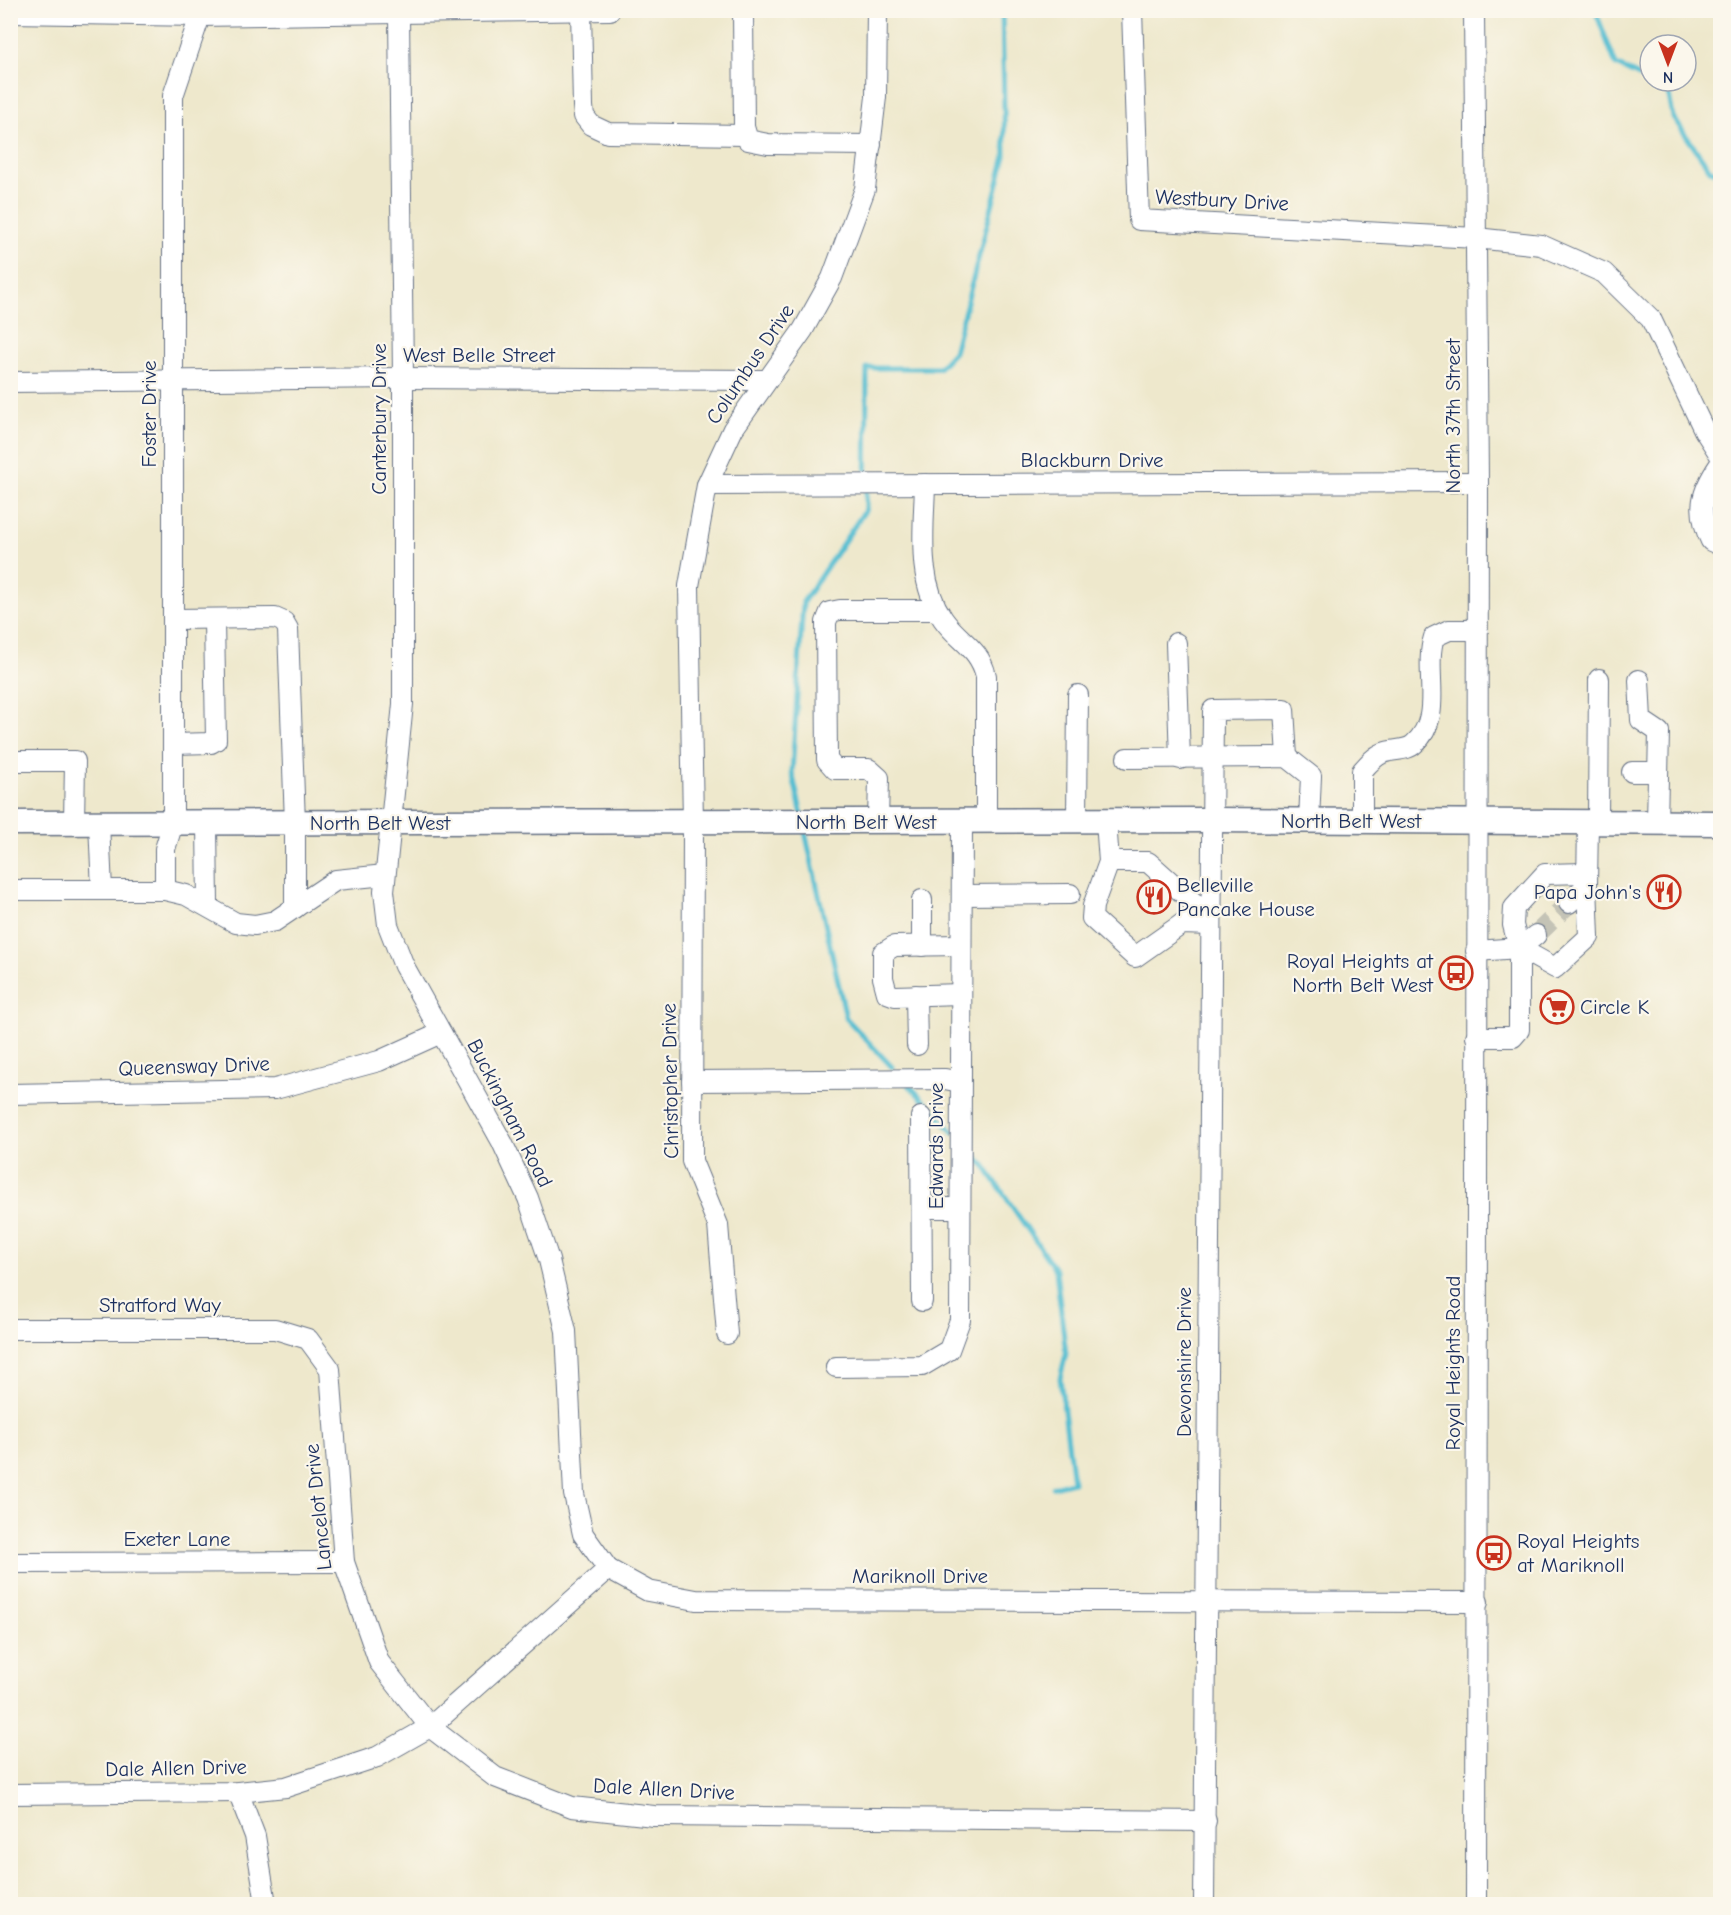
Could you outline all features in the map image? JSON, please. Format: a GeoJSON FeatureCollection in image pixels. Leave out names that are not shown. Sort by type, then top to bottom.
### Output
{"type":"FeatureCollection","features":[{"type":"Feature","properties":{"kind":"main road","name":"North Belt West"},"geometry":{"type":"LineString","coordinates":[[10,822],[1212,820],[1720,823]]}},
{"type":"Feature","properties":{"kind":"street"},"geometry":{"type":"LineString","coordinates":[[10,13],[399,14],[610,10]]}},
{"type":"Feature","properties":{"kind":"street"},"geometry":{"type":"LineString","coordinates":[[743,10],[745,135],[748,140],[768,144],[871,145]]}},
{"type":"Feature","properties":{"kind":"street","name":"Columbus Drive"},"geometry":{"type":"LineString","coordinates":[[693,822],[689,586],[707,485],[733,429],[803,330],[832,278],[865,189],[876,97],[876,10]]}},
{"type":"Feature","properties":{"kind":"street","name":"Westbury Drive"},"geometry":{"type":"LineString","coordinates":[[1132,10],[1139,220],[1476,238]]}},
{"type":"Feature","properties":{"kind":"street","name":"North 37th Street"},"geometry":{"type":"LineString","coordinates":[[1474,10],[1478,482],[1476,821]]}},
{"type":"Feature","properties":{"kind":"street"},"geometry":{"type":"LineString","coordinates":[[581,11],[582,106],[584,116],[591,125],[615,134],[745,135]]}},
{"type":"Feature","properties":{"kind":"street","name":"Foster Drive"},"geometry":{"type":"LineString","coordinates":[[165,890],[165,849],[172,822],[172,96],[201,13]]}},
{"type":"Feature","properties":{"kind":"street","name":"Canterbury Drive"},"geometry":{"type":"LineString","coordinates":[[391,823],[403,704],[403,378],[399,14]]}},
{"type":"Feature","properties":{"kind":"street"},"geometry":{"type":"LineString","coordinates":[[1476,238],[1541,245],[1604,273],[1651,319],[1704,430],[1720,455]]}},
{"type":"Feature","properties":{"kind":"street","name":"West Belle Street"},"geometry":{"type":"LineString","coordinates":[[10,382],[403,378],[766,380]]}},
{"type":"Feature","properties":{"kind":"street"},"geometry":{"type":"LineString","coordinates":[[1720,464],[1707,484],[1702,503],[1702,524],[1711,542],[1720,545]]}},
{"type":"Feature","properties":{"kind":"street","name":"Blackburn Drive"},"geometry":{"type":"LineString","coordinates":[[707,485],[1478,482]]}},
{"type":"Feature","properties":{"kind":"street","name":"Edwards Drive"},"geometry":{"type":"LineString","coordinates":[[836,1367],[922,1366],[949,1350],[960,1320],[962,895],[974,822],[986,676],[982,660],[944,621],[929,598],[925,578],[925,484]]}},
{"type":"Feature","properties":{"kind":"street"},"geometry":{"type":"LineString","coordinates":[[878,822],[879,778],[869,769],[835,769],[827,760],[826,622],[830,612],[840,610],[937,610]]}},
{"type":"Feature","properties":{"kind":"street"},"geometry":{"type":"LineString","coordinates":[[172,619],[275,618],[284,622],[288,629],[295,823],[295,908]]}},
{"type":"Feature","properties":{"kind":"street"},"geometry":{"type":"LineString","coordinates":[[172,744],[211,743],[216,740],[214,619]]}},
{"type":"Feature","properties":{"kind":"street"},"geometry":{"type":"LineString","coordinates":[[1362,821],[1362,771],[1383,753],[1412,746],[1426,731],[1431,715],[1429,653],[1434,637],[1449,630],[1477,630]]}},
{"type":"Feature","properties":{"kind":"street"},"geometry":{"type":"LineString","coordinates":[[1176,643],[1180,759]]}},
{"type":"Feature","properties":{"kind":"street"},"geometry":{"type":"LineString","coordinates":[[1476,951],[1519,948],[1555,968],[1589,937],[1587,879],[1593,822],[1599,679]]}},
{"type":"Feature","properties":{"kind":"street"},"geometry":{"type":"LineString","coordinates":[[1639,680],[1641,720],[1659,732],[1657,822]]}},
{"type":"Feature","properties":{"kind":"street"},"geometry":{"type":"LineString","coordinates":[[1077,821],[1078,695]]}},
{"type":"Feature","properties":{"kind":"street","name":"Devonshire Drive"},"geometry":{"type":"LineString","coordinates":[[1204,1905],[1213,710],[1284,709],[1287,757]]}},
{"type":"Feature","properties":{"kind":"street"},"geometry":{"type":"LineString","coordinates":[[1127,758],[1287,757],[1311,776],[1309,821]]}},
{"type":"Feature","properties":{"kind":"street"},"geometry":{"type":"LineString","coordinates":[[10,761],[75,761],[74,822]]}},
{"type":"Feature","properties":{"kind":"street"},"geometry":{"type":"LineString","coordinates":[[1632,772],[1658,772]]}},
{"type":"Feature","properties":{"kind":"street"},"geometry":{"type":"LineString","coordinates":[[1106,821],[1109,862],[1093,906],[1092,918],[1135,957],[1194,913],[1194,903],[1148,862],[1109,862]]}},
{"type":"Feature","properties":{"kind":"street","name":"Royal Heights Road"},"geometry":{"type":"LineString","coordinates":[[1476,821],[1478,1602],[1476,1905]]}},
{"type":"Feature","properties":{"kind":"street"},"geometry":{"type":"LineString","coordinates":[[99,822],[102,890]]}},
{"type":"Feature","properties":{"kind":"street"},"geometry":{"type":"LineString","coordinates":[[207,822],[208,905]]}},
{"type":"Feature","properties":{"kind":"street","name":"Christopher Drive"},"geometry":{"type":"LineString","coordinates":[[693,822],[692,1161],[718,1225],[727,1334]]}},
{"type":"Feature","properties":{"kind":"street","name":"Buckingham Road"},"geometry":{"type":"LineString","coordinates":[[391,823],[384,891],[388,925],[404,966],[502,1142],[528,1198],[549,1260],[566,1331],[574,1494],[583,1534],[608,1569]]}},
{"type":"Feature","properties":{"kind":"street"},"geometry":{"type":"LineString","coordinates":[[1476,1037],[1513,1037],[1520,1030],[1519,948],[1513,925],[1514,908],[1545,874],[1587,879]]}},
{"type":"Feature","properties":{"kind":"street"},"geometry":{"type":"LineString","coordinates":[[10,890],[165,890],[186,895],[208,905],[236,923],[255,925],[275,921],[336,880],[385,875]]}},
{"type":"Feature","properties":{"kind":"street"},"geometry":{"type":"LineString","coordinates":[[1569,903],[1587,879]]}},
{"type":"Feature","properties":{"kind":"street"},"geometry":{"type":"LineString","coordinates":[[962,895],[1070,894]]}},
{"type":"Feature","properties":{"kind":"street"},"geometry":{"type":"LineString","coordinates":[[922,900],[922,946]]}},
{"type":"Feature","properties":{"kind":"street"},"geometry":{"type":"LineString","coordinates":[[1182,924],[1211,925]]}},
{"type":"Feature","properties":{"kind":"street"},"geometry":{"type":"LineString","coordinates":[[1519,948],[1536,935]]}},
{"type":"Feature","properties":{"kind":"street"},"geometry":{"type":"LineString","coordinates":[[961,945],[894,946],[883,953],[883,978],[887,993],[961,994]]}},
{"type":"Feature","properties":{"kind":"street"},"geometry":{"type":"LineString","coordinates":[[916,995],[917,1046]]}},
{"type":"Feature","properties":{"kind":"street","name":"Queensway Drive"},"geometry":{"type":"LineString","coordinates":[[10,1094],[275,1089],[378,1061],[441,1033]]}},
{"type":"Feature","properties":{"kind":"street"},"geometry":{"type":"LineString","coordinates":[[692,1081],[945,1079],[960,1082]]}},
{"type":"Feature","properties":{"kind":"street"},"geometry":{"type":"LineString","coordinates":[[921,1117],[922,1301]]}},
{"type":"Feature","properties":{"kind":"street"},"geometry":{"type":"LineString","coordinates":[[922,1208],[960,1208]]}},
{"type":"Feature","properties":{"kind":"street","name":"Stratford Way"},"geometry":{"type":"LineString","coordinates":[[10,1329],[275,1329],[308,1339]]}},
{"type":"Feature","properties":{"kind":"street","name":"Lancelot Drive"},"geometry":{"type":"LineString","coordinates":[[308,1339],[330,1368],[344,1562],[378,1662],[430,1727]]}},
{"type":"Feature","properties":{"kind":"street","name":"Exeter Lane"},"geometry":{"type":"LineString","coordinates":[[10,1563],[344,1562]]}},
{"type":"Feature","properties":{"kind":"street"},"geometry":{"type":"LineString","coordinates":[[430,1727],[608,1569]]}},
{"type":"Feature","properties":{"kind":"street","name":"Mariknoll Drive"},"geometry":{"type":"LineString","coordinates":[[608,1569],[648,1591],[696,1600],[1478,1602]]}},
{"type":"Feature","properties":{"kind":"street","name":"Dale Allen Drive"},"geometry":{"type":"LineString","coordinates":[[10,1794],[238,1792],[286,1787],[377,1757],[430,1727],[495,1777],[572,1807],[654,1816],[1206,1821]]}},
{"type":"Feature","properties":{"kind":"street"},"geometry":{"type":"LineString","coordinates":[[238,1792],[255,1836],[266,1905]]}},
{"type":"Feature","properties":{"kind":"waterway"},"geometry":{"type":"LineString","coordinates":[[802,815],[792,772],[803,602],[866,509],[867,368],[939,368],[954,352],[1005,156],[1002,10]]}},
{"type":"Feature","properties":{"kind":"waterway"},"geometry":{"type":"LineString","coordinates":[[1595,10],[1616,65],[1668,90],[1673,117],[1710,170],[1720,173]]}},
{"type":"Feature","properties":{"kind":"waterway"},"geometry":{"type":"LineString","coordinates":[[804,827],[846,1018],[892,1067]]}},
{"type":"Feature","properties":{"kind":"waterway"},"geometry":{"type":"LineString","coordinates":[[909,1085],[953,1132]]}},
{"type":"Feature","properties":{"kind":"waterway"},"geometry":{"type":"LineString","coordinates":[[970,1150],[984,1165],[1056,1271],[1066,1354],[1060,1378],[1073,1482],[1053,1487]]}},
{"type":"Feature","properties":{"kind":"tunnel"},"geometry":{"type":"LineString","coordinates":[[1536,935],[1569,903]]}},
{"type":"Feature","properties":{"kind":"place","name":"Papa John's"},"geometry":{"type":"Point","coordinates":[1664,892]}},
{"type":"Feature","properties":{"kind":"place","name":"Belleville Pancake House"},"geometry":{"type":"Point","coordinates":[1154,897]}},
{"type":"Feature","properties":{"kind":"place","name":"Royal Heights at North Belt West"},"geometry":{"type":"Point","coordinates":[1456,973]}},
{"type":"Feature","properties":{"kind":"place","name":"Circle K"},"geometry":{"type":"Point","coordinates":[1557,1007]}},
{"type":"Feature","properties":{"kind":"place","name":"Royal Heights at Mariknoll"},"geometry":{"type":"Point","coordinates":[1494,1553]}}]}
